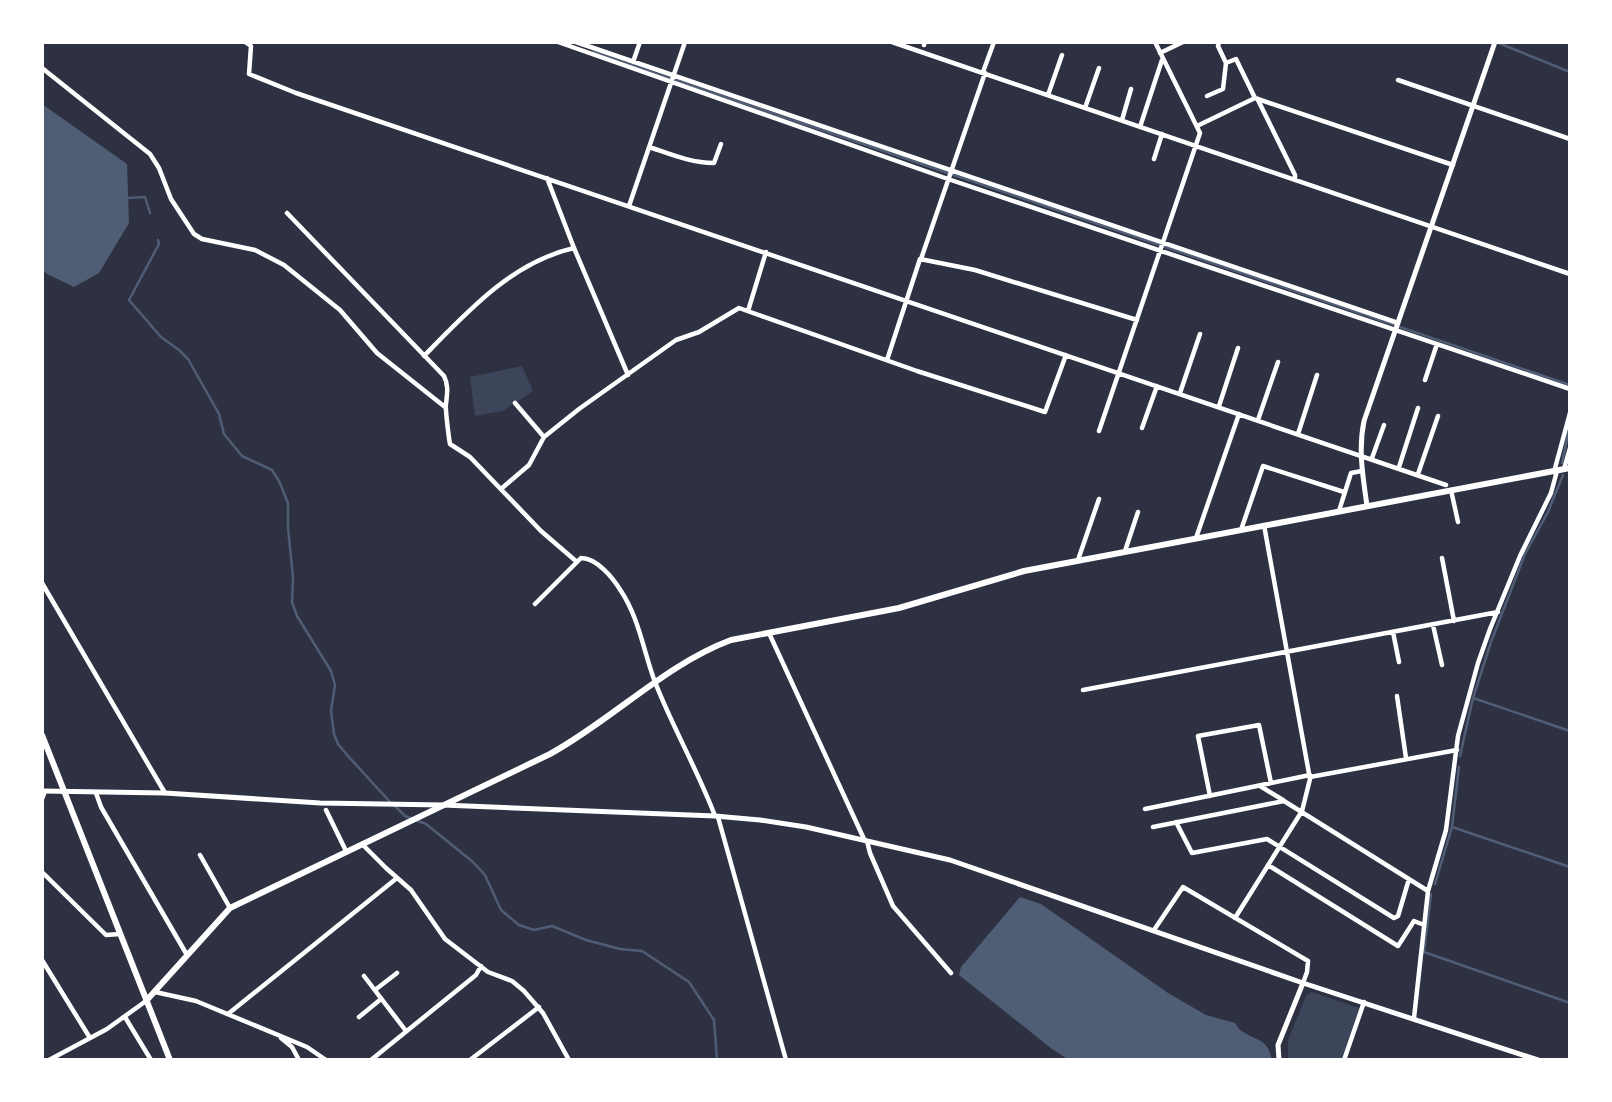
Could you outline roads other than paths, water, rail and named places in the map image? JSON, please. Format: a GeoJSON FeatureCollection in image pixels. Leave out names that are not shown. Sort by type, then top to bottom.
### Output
{"type":"FeatureCollection","features":[{"type":"Feature","properties":{"kind":"main road"},"geometry":{"type":"LineString","coordinates":[[146,1001],[230,908],[568,745],[705,650],[731,640],[899,608],[1024,570],[1367,506],[1449,487],[1561,470]]}},
{"type":"Feature","properties":{"kind":"main road"},"geometry":{"type":"LineString","coordinates":[[42,735],[170,1060]]}},
{"type":"Feature","properties":{"kind":"street"},"geometry":{"type":"LineString","coordinates":[[245,42],[251,46],[249,74],[296,93],[1418,474],[1449,487],[1458,522]]}},
{"type":"Feature","properties":{"kind":"street"},"geometry":{"type":"LineString","coordinates":[[558,42],[1164,243],[1437,344],[1570,389]]}},
{"type":"Feature","properties":{"kind":"street"},"geometry":{"type":"LineString","coordinates":[[576,42],[948,178],[1397,327]]}},
{"type":"Feature","properties":{"kind":"street"},"geometry":{"type":"LineString","coordinates":[[633,62],[640,42]]}},
{"type":"Feature","properties":{"kind":"street"},"geometry":{"type":"LineString","coordinates":[[629,206],[685,42]]}},
{"type":"Feature","properties":{"kind":"street"},"geometry":{"type":"LineString","coordinates":[[892,42],[1570,274]]}},
{"type":"Feature","properties":{"kind":"street"},"geometry":{"type":"LineString","coordinates":[[887,360],[994,42]]}},
{"type":"Feature","properties":{"kind":"street"},"geometry":{"type":"LineString","coordinates":[[1099,431],[1200,133],[1155,42]]}},
{"type":"Feature","properties":{"kind":"street"},"geometry":{"type":"LineString","coordinates":[[1160,53],[1182,42]]}},
{"type":"Feature","properties":{"kind":"street"},"geometry":{"type":"LineString","coordinates":[[1207,96],[1223,89],[1226,63],[1218,46],[1219,42]]}},
{"type":"Feature","properties":{"kind":"street"},"geometry":{"type":"LineString","coordinates":[[1367,506],[1361,455],[1364,421],[1494,45]]}},
{"type":"Feature","properties":{"kind":"street"},"geometry":{"type":"LineString","coordinates":[[1048,95],[1062,55]]}},
{"type":"Feature","properties":{"kind":"street"},"geometry":{"type":"LineString","coordinates":[[1140,127],[1162,59]]}},
{"type":"Feature","properties":{"kind":"street"},"geometry":{"type":"LineString","coordinates":[[1226,63],[1236,59],[1295,179]]}},
{"type":"Feature","properties":{"kind":"street"},"geometry":{"type":"LineString","coordinates":[[42,68],[150,154],[159,168],[171,199],[194,234],[202,239],[255,250],[284,265],[340,310],[377,353],[445,407]]}},
{"type":"Feature","properties":{"kind":"street"},"geometry":{"type":"LineString","coordinates":[[1086,108],[1099,68]]}},
{"type":"Feature","properties":{"kind":"street"},"geometry":{"type":"LineString","coordinates":[[1398,80],[1570,139]]}},
{"type":"Feature","properties":{"kind":"street"},"geometry":{"type":"LineString","coordinates":[[1122,120],[1132,89]]}},
{"type":"Feature","properties":{"kind":"street"},"geometry":{"type":"LineString","coordinates":[[1197,126],[1257,98],[1453,165]]}},
{"type":"Feature","properties":{"kind":"street"},"geometry":{"type":"LineString","coordinates":[[1154,159],[1162,134]]}},
{"type":"Feature","properties":{"kind":"street"},"geometry":{"type":"LineString","coordinates":[[649,147],[689,160],[714,163],[721,144]]}},
{"type":"Feature","properties":{"kind":"street"},"geometry":{"type":"LineString","coordinates":[[547,178],[628,375]]}},
{"type":"Feature","properties":{"kind":"street"},"geometry":{"type":"LineString","coordinates":[[286,213],[447,381],[445,407],[450,444],[470,457],[541,531],[577,562]]}},
{"type":"Feature","properties":{"kind":"street"},"geometry":{"type":"LineString","coordinates":[[424,356],[465,314],[515,274],[547,256],[574,248]]}},
{"type":"Feature","properties":{"kind":"street"},"geometry":{"type":"LineString","coordinates":[[748,311],[766,252]]}},
{"type":"Feature","properties":{"kind":"street"},"geometry":{"type":"LineString","coordinates":[[921,259],[975,270],[1137,320]]}},
{"type":"Feature","properties":{"kind":"street"},"geometry":{"type":"LineString","coordinates":[[501,488],[529,465],[544,437],[676,340],[699,332],[739,308],[1045,412],[1066,355]]}},
{"type":"Feature","properties":{"kind":"street"},"geometry":{"type":"LineString","coordinates":[[1180,393],[1200,334]]}},
{"type":"Feature","properties":{"kind":"street"},"geometry":{"type":"LineString","coordinates":[[1425,380],[1437,344]]}},
{"type":"Feature","properties":{"kind":"street"},"geometry":{"type":"LineString","coordinates":[[1219,407],[1238,348]]}},
{"type":"Feature","properties":{"kind":"street"},"geometry":{"type":"LineString","coordinates":[[1258,420],[1278,362]]}},
{"type":"Feature","properties":{"kind":"street"},"geometry":{"type":"LineString","coordinates":[[1298,434],[1317,375]]}},
{"type":"Feature","properties":{"kind":"street"},"geometry":{"type":"LineString","coordinates":[[1142,428],[1157,386]]}},
{"type":"Feature","properties":{"kind":"street"},"geometry":{"type":"LineString","coordinates":[[515,403],[544,437]]}},
{"type":"Feature","properties":{"kind":"street"},"geometry":{"type":"LineString","coordinates":[[1399,468],[1418,408]]}},
{"type":"Feature","properties":{"kind":"street"},"geometry":{"type":"LineString","coordinates":[[1561,470],[1570,413]]}},
{"type":"Feature","properties":{"kind":"street"},"geometry":{"type":"LineString","coordinates":[[1196,537],[1238,414]]}},
{"type":"Feature","properties":{"kind":"street"},"geometry":{"type":"LineString","coordinates":[[1418,474],[1438,416]]}},
{"type":"Feature","properties":{"kind":"street"},"geometry":{"type":"LineString","coordinates":[[1372,458],[1384,425]]}},
{"type":"Feature","properties":{"kind":"street"},"geometry":{"type":"LineString","coordinates":[[1414,1018],[1428,891],[1446,830],[1458,736],[1478,663],[1515,566],[1570,448]]}},
{"type":"Feature","properties":{"kind":"street"},"geometry":{"type":"LineString","coordinates":[[1241,530],[1263,466],[1344,492]]}},
{"type":"Feature","properties":{"kind":"street"},"geometry":{"type":"LineString","coordinates":[[1339,511],[1351,473],[1362,471]]}},
{"type":"Feature","properties":{"kind":"street"},"geometry":{"type":"LineString","coordinates":[[1078,560],[1099,499]]}},
{"type":"Feature","properties":{"kind":"street"},"geometry":{"type":"LineString","coordinates":[[1125,551],[1138,512]]}},
{"type":"Feature","properties":{"kind":"street"},"geometry":{"type":"LineString","coordinates":[[1235,918],[1302,811],[1310,776],[1264,525]]}},
{"type":"Feature","properties":{"kind":"street"},"geometry":{"type":"LineString","coordinates":[[535,604],[581,558],[591,559],[621,591],[636,622],[656,684],[716,816],[786,1060]]}},
{"type":"Feature","properties":{"kind":"street"},"geometry":{"type":"LineString","coordinates":[[1442,558],[1454,621]]}},
{"type":"Feature","properties":{"kind":"street"},"geometry":{"type":"LineString","coordinates":[[42,583],[165,793]]}},
{"type":"Feature","properties":{"kind":"street"},"geometry":{"type":"LineString","coordinates":[[1083,690],[1499,612]]}},
{"type":"Feature","properties":{"kind":"street"},"geometry":{"type":"LineString","coordinates":[[1433,625],[1442,665]]}},
{"type":"Feature","properties":{"kind":"street"},"geometry":{"type":"LineString","coordinates":[[1393,632],[1399,662]]}},
{"type":"Feature","properties":{"kind":"street"},"geometry":{"type":"LineString","coordinates":[[769,633],[865,839],[893,906],[951,973]]}},
{"type":"Feature","properties":{"kind":"street"},"geometry":{"type":"LineString","coordinates":[[1396,696],[1406,758]]}},
{"type":"Feature","properties":{"kind":"street"},"geometry":{"type":"LineString","coordinates":[[1210,796],[1198,736],[1259,725],[1271,783]]}},
{"type":"Feature","properties":{"kind":"street"},"geometry":{"type":"LineString","coordinates":[[1145,809],[1260,785],[1457,750]]}},
{"type":"Feature","properties":{"kind":"street"},"geometry":{"type":"LineString","coordinates":[[1260,785],[1428,891]]}},
{"type":"Feature","properties":{"kind":"street"},"geometry":{"type":"LineString","coordinates":[[42,799],[43,791],[165,793],[385,805],[716,816],[772,822],[865,839],[950,860],[1303,983],[1538,1060]]}},
{"type":"Feature","properties":{"kind":"street"},"geometry":{"type":"LineString","coordinates":[[96,793],[101,807],[187,955]]}},
{"type":"Feature","properties":{"kind":"street"},"geometry":{"type":"LineString","coordinates":[[1153,827],[1284,801]]}},
{"type":"Feature","properties":{"kind":"street"},"geometry":{"type":"LineString","coordinates":[[326,810],[346,851]]}},
{"type":"Feature","properties":{"kind":"street"},"geometry":{"type":"LineString","coordinates":[[1176,822],[1192,853],[1267,839],[1394,918],[1398,916],[1409,879]]}},
{"type":"Feature","properties":{"kind":"street"},"geometry":{"type":"LineString","coordinates":[[362,844],[416,895],[445,939],[488,972],[512,981],[524,990],[538,1007],[569,1060]]}},
{"type":"Feature","properties":{"kind":"street"},"geometry":{"type":"LineString","coordinates":[[200,855],[230,908]]}},
{"type":"Feature","properties":{"kind":"street"},"geometry":{"type":"LineString","coordinates":[[1268,865],[1398,946],[1414,921],[1424,925]]}},
{"type":"Feature","properties":{"kind":"street"},"geometry":{"type":"LineString","coordinates":[[42,872],[106,935],[120,934]]}},
{"type":"Feature","properties":{"kind":"street"},"geometry":{"type":"LineString","coordinates":[[229,1014],[397,878]]}},
{"type":"Feature","properties":{"kind":"street"},"geometry":{"type":"LineString","coordinates":[[1154,930],[1183,887],[1308,961],[1307,972],[1278,1045],[1279,1060]]}},
{"type":"Feature","properties":{"kind":"street"},"geometry":{"type":"LineString","coordinates":[[42,960],[90,1038]]}},
{"type":"Feature","properties":{"kind":"street"},"geometry":{"type":"LineString","coordinates":[[371,1060],[476,975],[481,966]]}},
{"type":"Feature","properties":{"kind":"street"},"geometry":{"type":"LineString","coordinates":[[375,990],[397,972]]}},
{"type":"Feature","properties":{"kind":"street"},"geometry":{"type":"LineString","coordinates":[[364,976],[406,1031]]}},
{"type":"Feature","properties":{"kind":"street"},"geometry":{"type":"LineString","coordinates":[[155,992],[196,1001],[229,1014],[307,1047],[326,1060]]}},
{"type":"Feature","properties":{"kind":"street"},"geometry":{"type":"LineString","coordinates":[[359,1017],[382,999]]}},
{"type":"Feature","properties":{"kind":"street"},"geometry":{"type":"LineString","coordinates":[[49,1060],[125,1017],[146,1001]]}},
{"type":"Feature","properties":{"kind":"street"},"geometry":{"type":"LineString","coordinates":[[1344,1060],[1364,1001]]}},
{"type":"Feature","properties":{"kind":"street"},"geometry":{"type":"LineString","coordinates":[[470,1060],[538,1007]]}},
{"type":"Feature","properties":{"kind":"street"},"geometry":{"type":"LineString","coordinates":[[125,1017],[151,1060]]}},
{"type":"Feature","properties":{"kind":"street"},"geometry":{"type":"LineString","coordinates":[[278,1035],[292,1047],[297,1059]]}},
{"type":"Feature","properties":{"kind":"waterway"},"geometry":{"type":"LineString","coordinates":[[1496,42],[1570,72]]}},
{"type":"Feature","properties":{"kind":"waterway"},"geometry":{"type":"LineString","coordinates":[[593,52],[1570,385]]}},
{"type":"Feature","properties":{"kind":"waterway"},"geometry":{"type":"LineString","coordinates":[[128,198],[145,197],[150,213]]}},
{"type":"Feature","properties":{"kind":"waterway"},"geometry":{"type":"LineString","coordinates":[[158,240],[159,244],[129,300],[161,337],[188,359],[219,414],[224,434],[242,456],[272,470],[279,481],[288,503],[292,602],[297,616],[331,671],[335,685],[331,711],[334,734],[338,744],[390,802]]}},
{"type":"Feature","properties":{"kind":"waterway"},"geometry":{"type":"LineString","coordinates":[[1562,463],[1570,425]]}},
{"type":"Feature","properties":{"kind":"waterway"},"geometry":{"type":"LineString","coordinates":[[1460,756],[1473,698],[1491,642],[1525,554],[1548,512],[1563,475]]}},
{"type":"Feature","properties":{"kind":"waterway"},"geometry":{"type":"LineString","coordinates":[[1473,698],[1570,731]]}},
{"type":"Feature","properties":{"kind":"waterway"},"geometry":{"type":"LineString","coordinates":[[1435,884],[1452,827],[1459,767]]}},
{"type":"Feature","properties":{"kind":"waterway"},"geometry":{"type":"LineString","coordinates":[[395,806],[405,816],[426,824],[473,862],[485,875],[501,910],[519,925],[534,930],[552,926],[586,940],[620,949],[642,951],[689,982],[714,1020],[717,1060]]}},
{"type":"Feature","properties":{"kind":"waterway"},"geometry":{"type":"LineString","coordinates":[[1452,827],[1570,867]]}},
{"type":"Feature","properties":{"kind":"waterway"},"geometry":{"type":"LineString","coordinates":[[1431,894],[1424,952],[1570,1003]]}}]}
